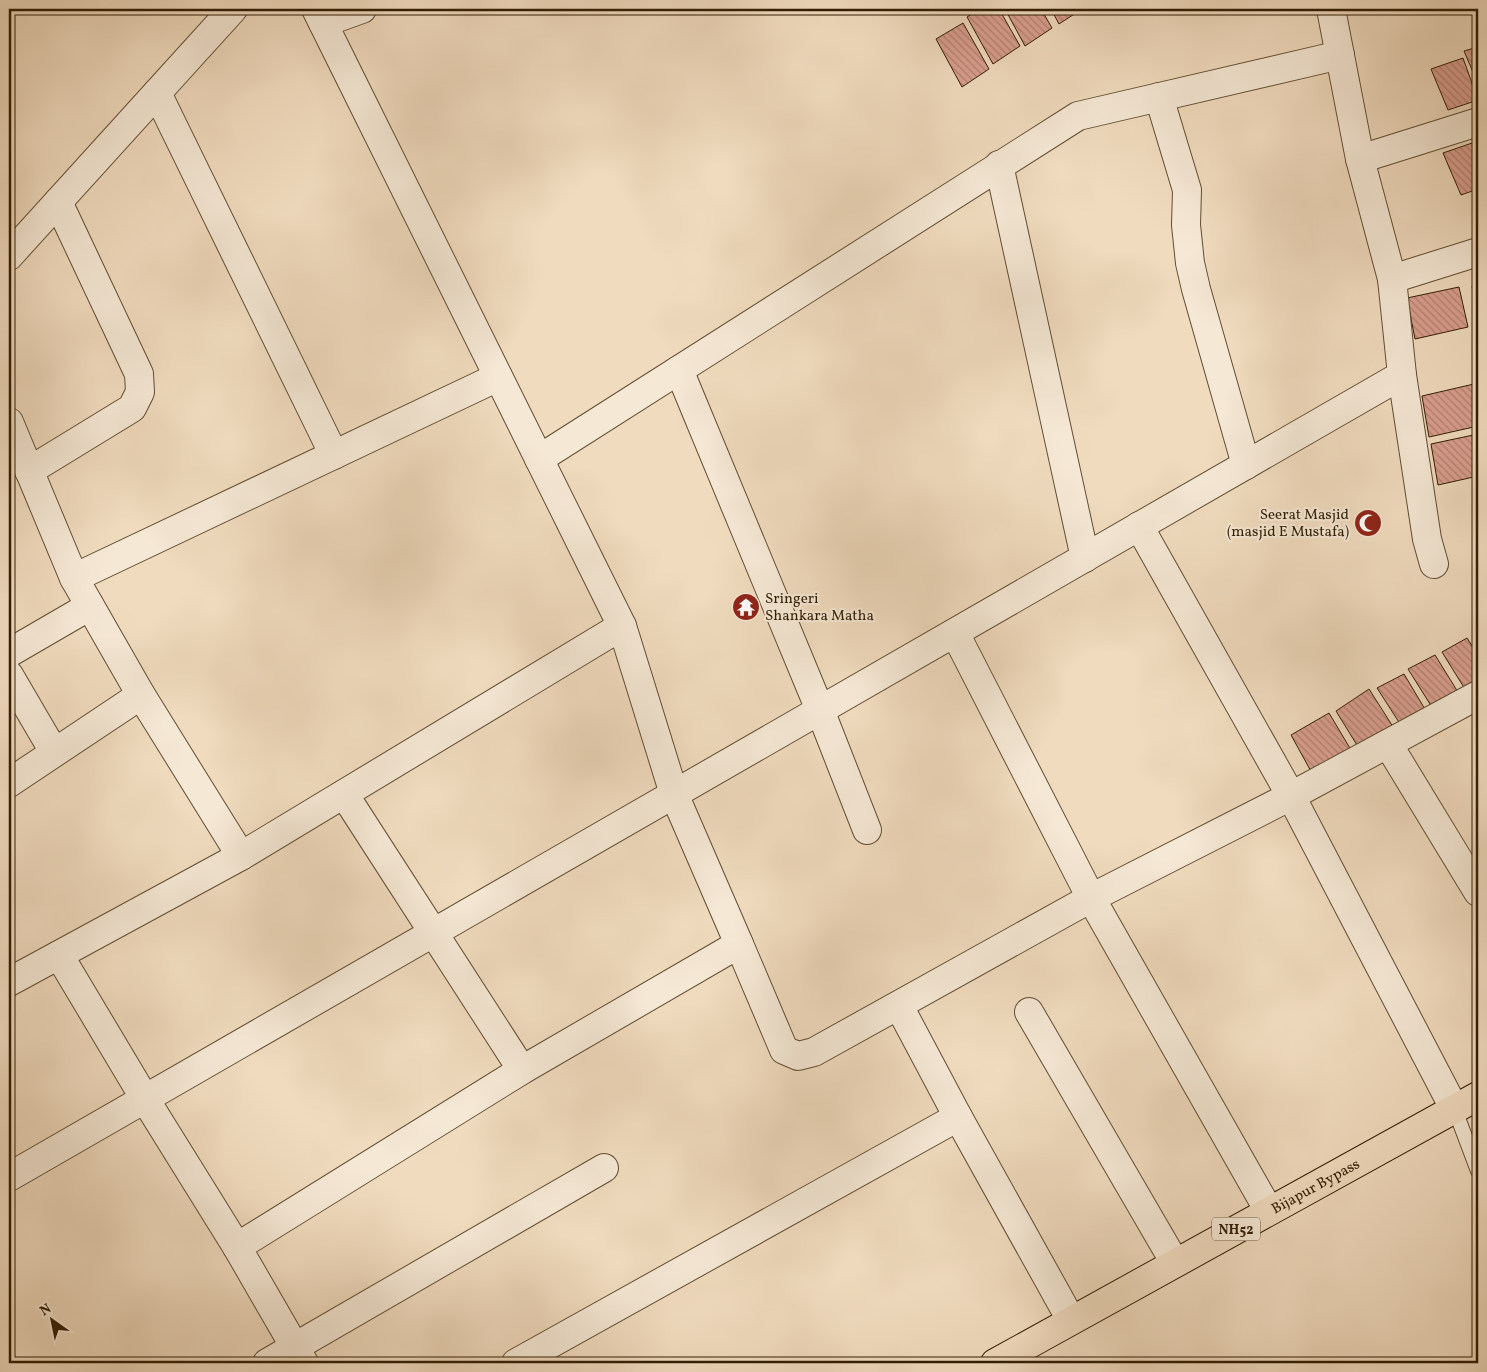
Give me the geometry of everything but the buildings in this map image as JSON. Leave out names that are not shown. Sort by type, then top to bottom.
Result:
[{"type":"highway","name":"Bijapur Bypass","points":[[995,1363],[1478,1096]]},
{"type":"street","points":[[9,256],[233,9]]},
{"type":"street","points":[[362,9],[320,16],[622,626],[674,794],[784,1050],[798,1056],[814,1052],[1091,898],[1291,796],[1478,695]]},
{"type":"street","points":[[1331,9],[1360,159],[1392,279],[1402,375],[1428,539],[1434,564]]},
{"type":"street","points":[[539,459],[1078,116],[1340,55]]},
{"type":"street","points":[[157,93],[334,455]]},
{"type":"street","points":[[1159,97],[1187,190],[1186,225],[1190,263],[1196,289],[1246,465]]},
{"type":"street","points":[[1360,159],[1478,122]]},
{"type":"street","points":[[999,166],[1085,558]]},
{"type":"street","points":[[30,471],[132,408],[140,392],[140,374],[58,202]]},
{"type":"street","points":[[1392,279],[1478,252]]},
{"type":"street","points":[[679,370],[820,710],[867,830]]},
{"type":"street","points":[[9,1177],[1402,375]]},
{"type":"street","points":[[74,578],[498,377]]},
{"type":"street","points":[[9,422],[74,578],[140,695],[241,856]]},
{"type":"street","points":[[1139,526],[1291,796],[1455,1110]]},
{"type":"street","points":[[9,653],[90,606]]},
{"type":"street","points":[[9,982],[241,856],[622,626]]},
{"type":"street","points":[[955,633],[1091,898],[1269,1211]]},
{"type":"street","points":[[9,675],[54,752]]},
{"type":"street","points":[[9,783],[140,695]]},
{"type":"street","points":[[1388,744],[1478,892]]},
{"type":"street","points":[[344,794],[522,1070]]},
{"type":"street","points":[[236,1247],[522,1070],[738,944]]},
{"type":"street","points":[[59,954],[300,1355]]},
{"type":"street","points":[[899,1006],[958,1117],[1071,1320]]},
{"type":"street","points":[[1028,1012],[1175,1263]]},
{"type":"street","points":[[516,1363],[958,1117]]},
{"type":"street","points":[[267,1363],[300,1355],[604,1168]]},
{"type":"lane","points":[[1455,1110],[1478,1171]]},
{"type":"place","name":"Seerat Masjid (masjid E Mustafa)","points":[[1368,523]]},
{"type":"place","name":"Sringeri Shankara Matha","points":[[746,607]]}]
